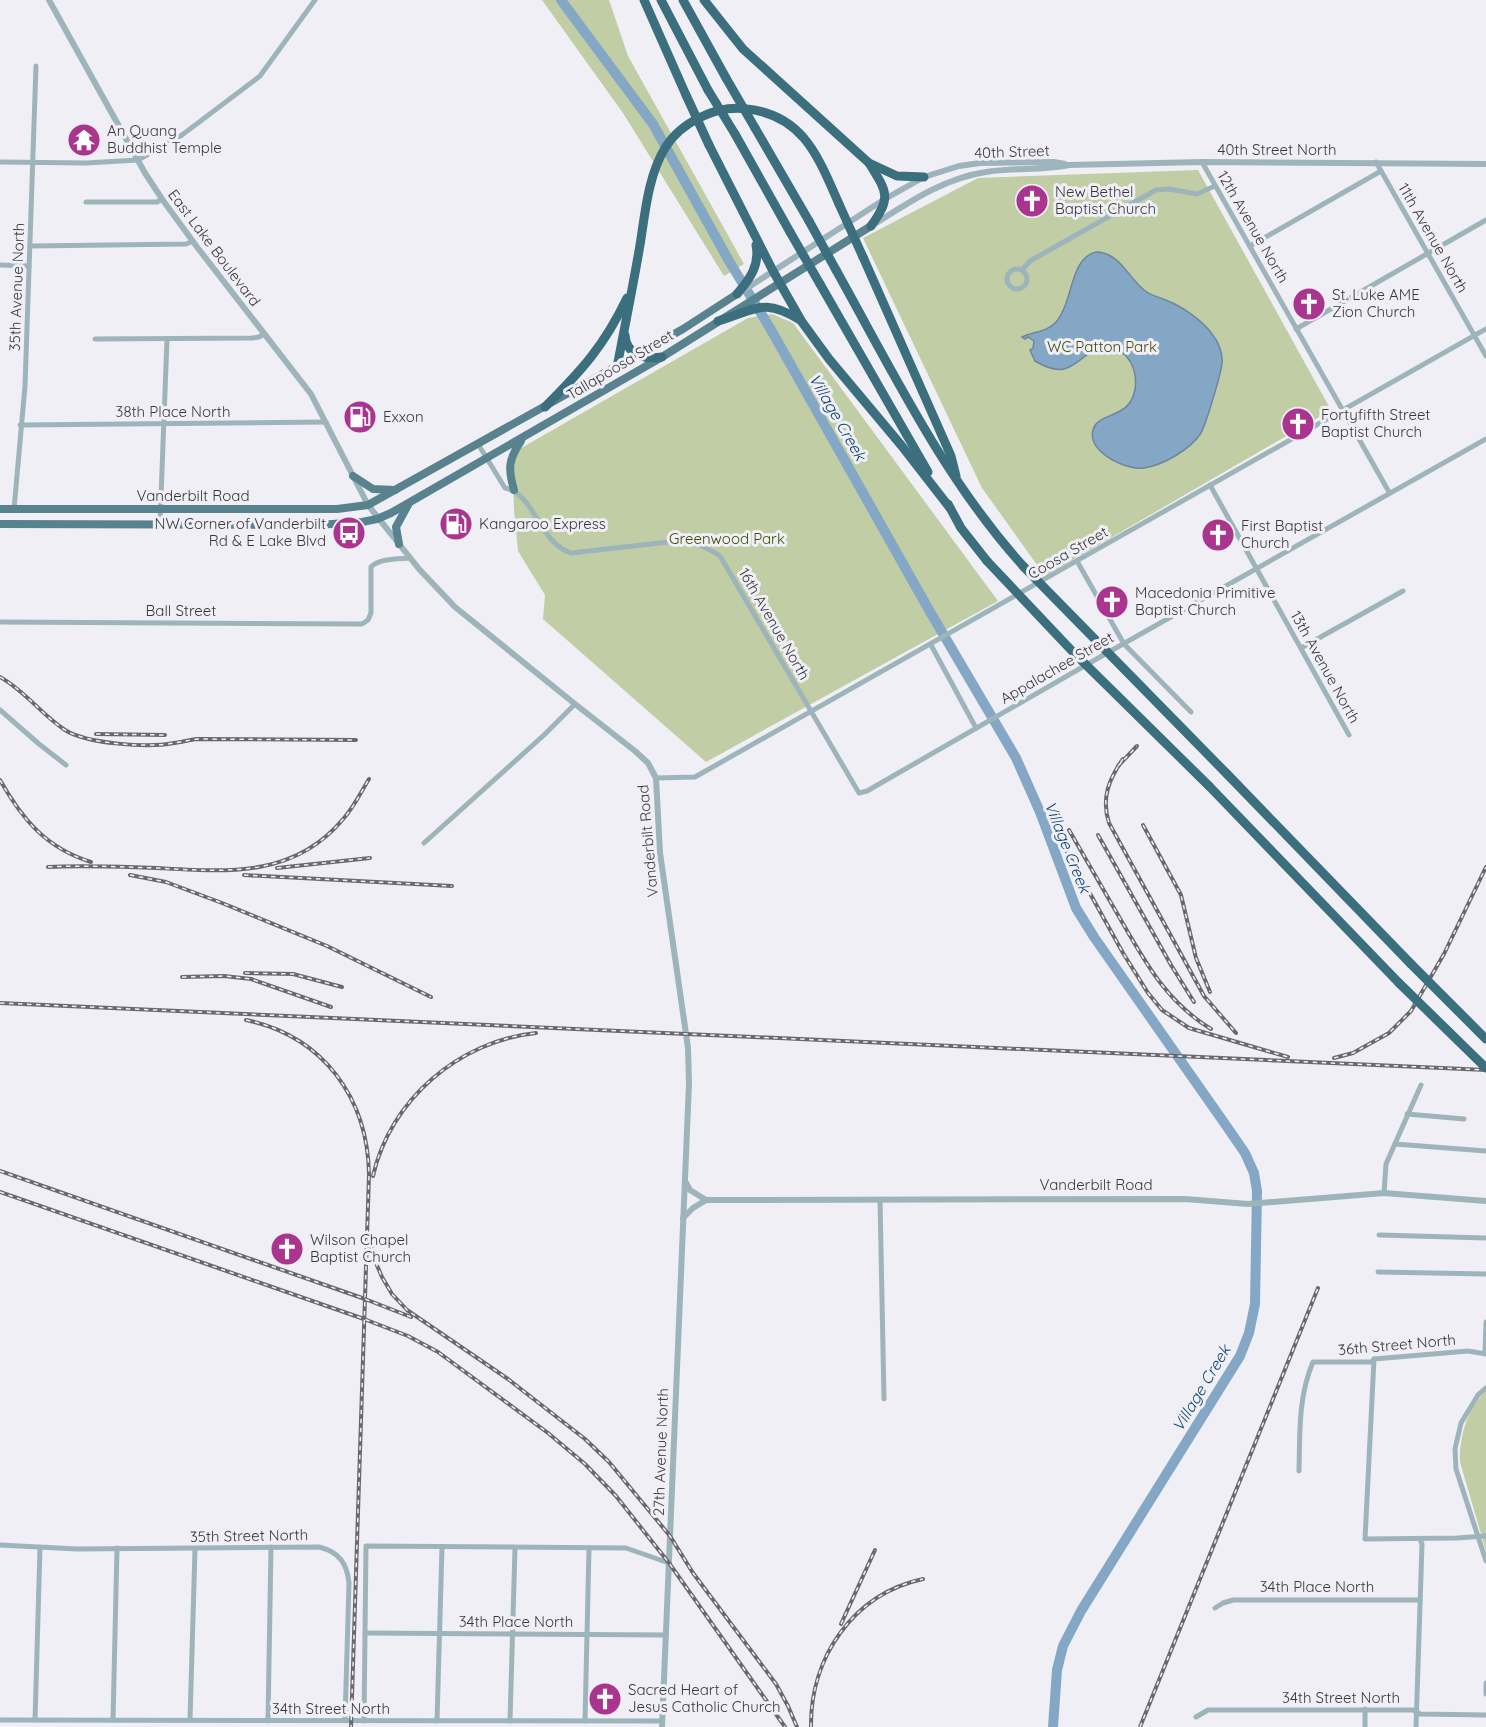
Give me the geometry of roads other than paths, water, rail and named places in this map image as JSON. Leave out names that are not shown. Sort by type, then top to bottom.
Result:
[{"type":"highway","points":[[644,0],[709,145],[773,271],[802,322],[950,508]]},
{"type":"highway","points":[[661,0],[708,90],[950,508],[987,561],[1080,659],[1209,786],[1399,983],[1486,1068]]},
{"type":"highway","points":[[683,0],[917,416],[958,484],[997,537],[1486,1039]]},
{"type":"highway","points":[[704,0],[743,49],[869,163],[882,184],[885,199],[883,209],[872,226]]},
{"type":"highway","points":[[617,367],[652,179],[659,159],[684,126],[708,115],[732,107],[755,110],[780,118],[800,132],[819,157],[951,456],[958,484]]},
{"type":"highway","points":[[869,163],[897,176],[924,177]]},
{"type":"highway","points":[[737,294],[751,282],[758,255],[746,217]]},
{"type":"highway","points":[[545,407],[597,351],[615,323],[633,285]]},
{"type":"highway","points":[[718,321],[746,309],[770,306],[802,322]]},
{"type":"highway","points":[[625,326],[628,347],[638,355],[651,359],[662,357]]},
{"type":"main road","points":[[746,309],[761,295],[872,226]]},
{"type":"main road","name":"Tallapoosa Street","points":[[368,505],[638,355],[737,294]]},
{"type":"main road","name":"Tallapoosa Street","points":[[377,519],[487,459],[662,357],[718,321]]},
{"type":"main road","points":[[514,490],[509,473],[510,461],[523,438]]},
{"type":"main road","points":[[353,476],[373,489],[391,491],[399,489]]},
{"type":"main road","points":[[399,544],[396,527],[410,502]]},
{"type":"main road","name":"Vanderbilt Road","points":[[0,508],[337,509],[368,505]]},
{"type":"main road","name":"Vanderbilt Road","points":[[0,524],[317,525],[377,519]]},
{"type":"street","name":"East Lake Boulevard","points":[[49,0],[162,199],[311,394],[368,505]]},
{"type":"street","points":[[0,162],[86,163],[138,160],[182,135],[260,76],[315,0]]},
{"type":"street","name":"35th Avenue North","points":[[14,509],[20,425],[26,386],[36,66]]},
{"type":"street","name":"40th Street","points":[[773,271],[885,199],[924,177],[980,163],[1054,162],[1069,165]]},
{"type":"street","name":"40th Street North","points":[[1069,165],[1202,162],[1486,164]]},
{"type":"street","name":"12th Avenue North","points":[[1202,162],[1389,492]]},
{"type":"street","name":"11th Avenue North","points":[[1377,162],[1486,356]]},
{"type":"street","name":"40th Street","points":[[872,226],[942,185],[961,177],[987,171],[1053,168],[1069,165]]},
{"type":"street","points":[[1250,246],[1381,171]]},
{"type":"street","points":[[1022,270],[1030,261],[1156,190],[1169,189],[1197,194],[1215,186]]},
{"type":"street","points":[[86,202],[157,202],[162,199]]},
{"type":"street","points":[[1296,329],[1486,220]]},
{"type":"street","points":[[30,246],[186,244],[193,241]]},
{"type":"street","points":[[0,265],[29,266]]},
{"type":"street","points":[[751,282],[773,271]]},
{"type":"street","name":"Coosa Street","points":[[656,778],[695,777],[1486,329]]},
{"type":"street","points":[[95,339],[252,338],[264,334]]},
{"type":"street","points":[[160,523],[167,339]]},
{"type":"street","name":"38th Place North","points":[[20,425],[326,422]]},
{"type":"street","name":"Appalachee Street","points":[[859,793],[867,791],[1389,492],[1486,439]]},
{"type":"street","name":"16th Avenue North","points":[[478,444],[505,488],[514,490],[552,543],[562,550],[571,553],[685,541],[705,546],[720,556],[859,793]]},
{"type":"street","name":"13th Avenue North","points":[[1210,485],[1348,735]]},
{"type":"street","name":"Vanderbilt Road","points":[[368,505],[410,558],[455,607],[635,751],[648,763],[656,778],[660,852],[687,1048],[689,1083],[684,1178]]},
{"type":"street","name":"Ball Street","points":[[0,622],[362,624],[368,621],[371,614],[371,567],[380,561],[410,558]]},
{"type":"street","points":[[1077,561],[1124,644],[1191,712]]},
{"type":"street","points":[[1301,648],[1403,591]]},
{"type":"street","points":[[933,644],[978,727]]},
{"type":"street","points":[[424,843],[575,704]]},
{"type":"street","points":[[0,710],[66,765]]},
{"type":"street","points":[[1384,1193],[1386,1164],[1421,1085]]},
{"type":"street","points":[[1407,1114],[1464,1119]]},
{"type":"street","points":[[1395,1144],[1486,1151]]},
{"type":"street","points":[[683,1219],[693,1208],[706,1200],[690,1190],[684,1178]]},
{"type":"street","name":"27th Avenue North","points":[[662,1724],[684,1178]]},
{"type":"street","name":"Vanderbilt Road","points":[[706,1200],[1185,1199],[1248,1204],[1384,1193],[1486,1201]]},
{"type":"street","points":[[880,1199],[884,1399]]},
{"type":"street","points":[[1379,1235],[1486,1238]]},
{"type":"street","points":[[1378,1272],[1486,1274]]},
{"type":"street","points":[[1485,1353],[1486,1322]]},
{"type":"street","name":"36th Street North","points":[[1299,1472],[1301,1408],[1305,1380],[1313,1362],[1372,1362],[1374,1359],[1468,1351],[1485,1353]]},
{"type":"street","points":[[1374,1359],[1365,1539],[1486,1536]]},
{"type":"street","points":[[1486,1388],[1478,1395],[1461,1424],[1455,1449],[1456,1469],[1486,1561]]},
{"type":"street","points":[[1416,1727],[1422,1544],[1420,1539]]},
{"type":"street","name":"35th Street North","points":[[0,1545],[40,1548],[195,1549],[319,1547],[335,1553],[346,1566],[349,1597],[345,1720]]},
{"type":"street","points":[[363,1720],[366,1546],[626,1548],[669,1563]]},
{"type":"street","points":[[268,1720],[271,1547]]},
{"type":"street","points":[[437,1721],[442,1547]]},
{"type":"street","points":[[35,1720],[40,1548]]},
{"type":"street","points":[[113,1720],[117,1548]]},
{"type":"street","points":[[510,1721],[515,1548]]},
{"type":"street","points":[[585,1721],[589,1548]]},
{"type":"street","points":[[190,1720],[195,1549]]},
{"type":"street","name":"34th Place North","points":[[1215,1608],[1233,1600],[1420,1600]]},
{"type":"street","name":"34th Place North","points":[[365,1633],[666,1635]]},
{"type":"street","points":[[1486,1683],[1486,1694]]},
{"type":"street","points":[[1365,1709],[1365,1727]]},
{"type":"street","name":"34th Street North","points":[[1196,1717],[1208,1710],[1365,1709],[1413,1710],[1420,1714],[1486,1715]]},
{"type":"street","name":"34th Street North","points":[[0,1720],[190,1720],[223,1724],[268,1720],[437,1721],[482,1724],[510,1721],[553,1724],[585,1721],[602,1724],[662,1724]]},
{"type":"street","points":[[95,1720],[95,1727]]},
{"type":"water","points":[[1096,252],[1111,256],[1147,292],[1180,307],[1198,319],[1214,337],[1221,351],[1222,363],[1219,377],[1201,433],[1183,451],[1167,460],[1144,468],[1126,466],[1106,456],[1094,441],[1092,433],[1096,424],[1126,407],[1133,397],[1136,383],[1134,369],[1126,356],[1115,348],[1101,346],[1071,366],[1056,369],[1035,361],[1030,350],[1033,348],[1034,341],[1028,337],[1025,339],[1022,337],[1044,330],[1056,322],[1062,313],[1081,263],[1087,256]]},
{"type":"waterway","name":"Village Creek","points":[[561,0],[653,124],[729,261],[770,328],[929,610],[1016,758],[1040,812],[1076,908],[1245,1153],[1254,1173],[1257,1191],[1255,1304],[1249,1333],[1240,1356],[1081,1611],[1063,1646],[1057,1670],[1053,1727]]},
{"type":"railway","points":[[0,677],[65,730],[102,742],[149,745],[197,739],[356,740]]},
{"type":"railway","points":[[96,734],[165,735]]},
{"type":"railway","points":[[1118,766],[1137,746]]},
{"type":"railway","points":[[1123,759],[1110,781],[1106,797],[1109,823],[1204,996],[1236,1033]]},
{"type":"railway","points":[[48,867],[103,866],[234,870],[282,861],[304,852],[325,838],[348,814],[369,779]]},
{"type":"railway","points":[[0,780],[17,807],[48,840],[61,849],[91,862]]},
{"type":"railway","points":[[1143,825],[1181,895],[1196,958],[1210,992]]},
{"type":"railway","points":[[1069,830],[1137,948],[1157,978],[1181,1006],[1211,1029]]},
{"type":"railway","points":[[1098,835],[1194,1002]]},
{"type":"railway","points":[[1067,852],[1123,953],[1148,993],[1162,1010],[1189,1028],[1288,1057]]},
{"type":"railway","points":[[277,868],[370,858]]},
{"type":"railway","points":[[1334,1058],[1353,1053],[1389,1033],[1411,1011],[1444,954],[1486,867]]},
{"type":"railway","points":[[130,875],[166,882],[222,903],[327,946],[431,997]]},
{"type":"railway","points":[[244,875],[452,886]]},
{"type":"railway","points":[[245,973],[293,974],[342,987]]},
{"type":"railway","points":[[182,977],[224,976],[251,979],[331,1007]]},
{"type":"railway","points":[[0,1003],[1486,1070]]},
{"type":"railway","points":[[246,1020],[273,1028],[298,1040],[318,1056],[336,1075],[350,1096],[367,1147],[369,1175],[351,1727]]},
{"type":"railway","points":[[373,1176],[382,1148],[395,1123],[412,1099],[432,1079],[455,1062],[480,1048],[508,1038],[536,1033]]},
{"type":"railway","points":[[0,1171],[411,1317]]},
{"type":"railway","points":[[0,1192],[364,1319],[408,1336],[438,1352],[548,1433],[585,1464],[616,1496],[669,1563],[785,1727]]},
{"type":"railway","points":[[371,1245],[382,1277],[392,1294],[407,1310],[508,1379],[585,1439],[609,1462],[670,1536],[693,1573],[776,1684],[797,1727]]},
{"type":"railway","points":[[1140,1727],[1318,1288]]},
{"type":"railway","points":[[841,1624],[875,1550]]},
{"type":"railway","points":[[811,1727],[818,1677],[840,1633],[857,1614],[876,1599],[898,1587],[923,1579]]},
{"type":"place","name":"An Quang Buddhist Temple","points":[[84,140]]},
{"type":"place","name":"New Bethel Baptist Church","points":[[1032,201]]},
{"type":"place","name":"St. Luke AME Zion Church","points":[[1309,304]]},
{"type":"place","name":"Exxon","points":[[360,417]]},
{"type":"place","name":"Fortyfifth Street Baptist Church","points":[[1298,424]]},
{"type":"place","name":"Kangaroo Express","points":[[456,524]]},
{"type":"place","name":"NW Corner of Vanderbilt Rd & E Lake Blvd","points":[[349,533]]},
{"type":"place","name":"First Baptist Church","points":[[1218,535]]},
{"type":"place","name":"Macedonia Primitive Baptist Church","points":[[1112,602]]},
{"type":"place","name":"Wilson Chapel Baptist Church","points":[[287,1249]]},
{"type":"place","name":"Sacred Heart of Jesus Catholic Church","points":[[605,1699]]},
{"type":"park label","name":"WC Patton Park","points":[[1102,347]]},
{"type":"park label","name":"Greenwood Park","points":[[727,539]]}]
